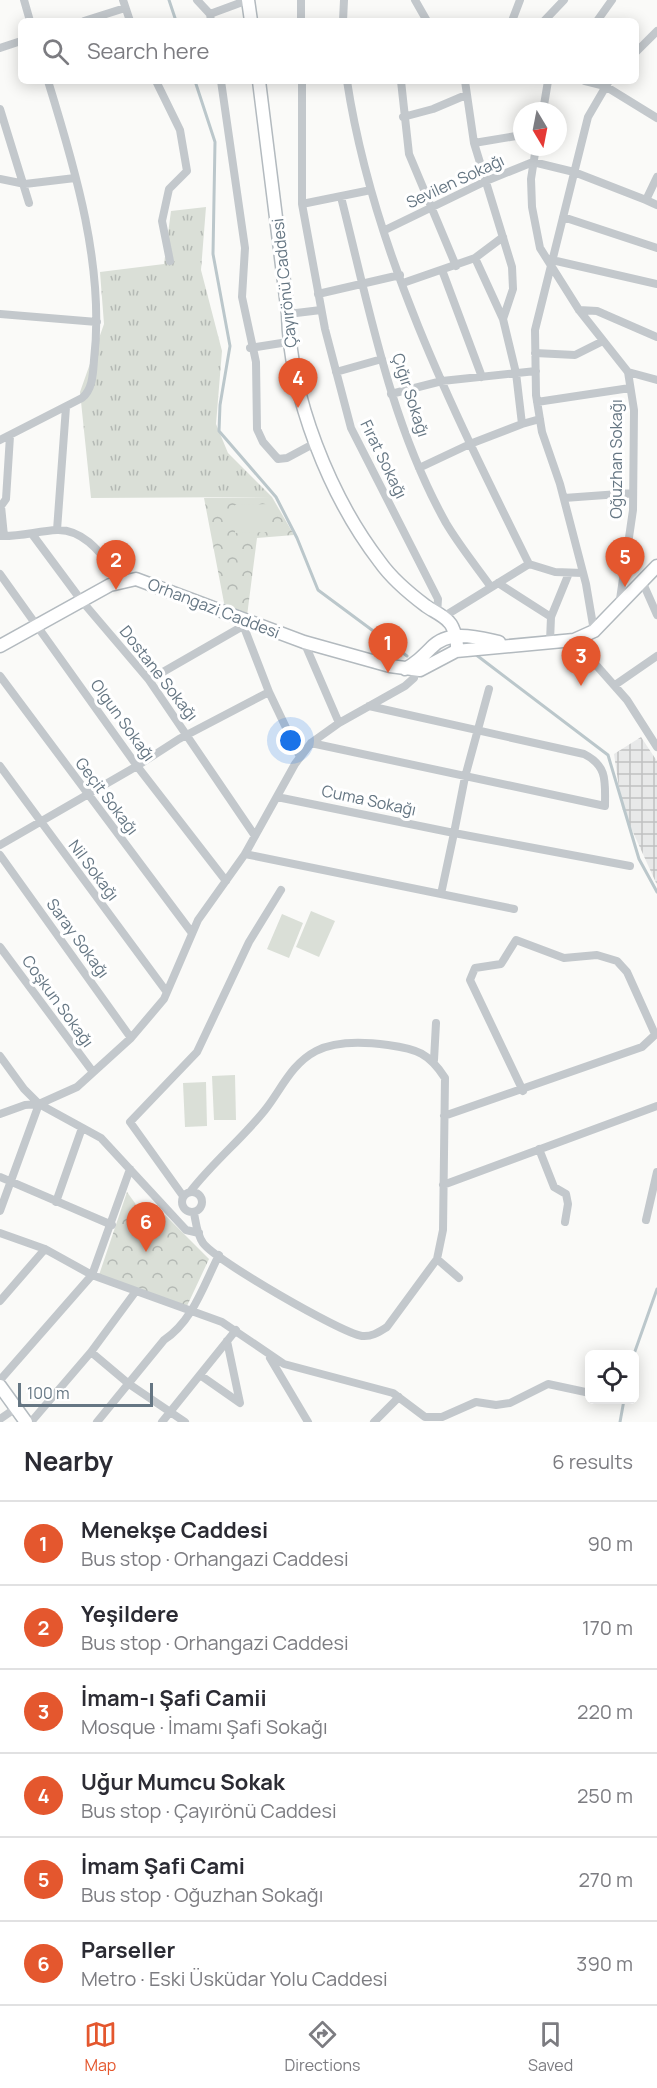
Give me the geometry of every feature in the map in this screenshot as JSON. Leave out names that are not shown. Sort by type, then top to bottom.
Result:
[{"type":"street","points":[[24,0],[29,18]]},
{"type":"street","points":[[197,0],[211,17],[248,0],[251,18]]},
{"type":"street","points":[[301,0],[301,18]]},
{"type":"street","points":[[342,18],[344,2],[354,0]]},
{"type":"street","points":[[415,0],[425,18]]},
{"type":"street","points":[[513,18],[520,0]]},
{"type":"street","points":[[547,18],[564,0]]},
{"type":"street","points":[[599,18],[612,0]]},
{"type":"street","points":[[91,18],[124,4]]},
{"type":"street","points":[[639,49],[657,31]]},
{"type":"street","points":[[0,48],[18,42]]},
{"type":"street","points":[[0,440],[66,407],[88,392],[92,380],[97,322],[92,263],[75,178],[49,84]]},
{"type":"street","points":[[157,84],[180,130],[187,171],[169,189],[162,220],[170,261]]},
{"type":"street","points":[[221,84],[245,248],[242,297],[250,348],[256,363],[257,429],[263,442],[278,459],[287,458],[315,443]]},
{"type":"street","name":"Çayırönü Caddesi","points":[[259,84],[288,314],[288,342],[321,461],[346,512],[381,564],[413,597],[440,616]]},
{"type":"street","name":"Fırat Sokağı","points":[[302,84],[302,204],[321,310],[336,372],[351,428],[438,599],[440,616]]},
{"type":"street","points":[[348,84],[364,170],[402,279],[442,381],[470,444],[529,564],[555,572],[583,573]]},
{"type":"street","points":[[401,84],[403,117],[409,154],[456,266]]},
{"type":"street","points":[[465,84],[474,143],[512,267],[513,290],[503,320]]},
{"type":"street","points":[[544,102],[548,84]]},
{"type":"street","points":[[594,631],[583,573],[564,498],[540,419],[537,402],[535,330],[588,117],[608,84],[657,118]]},
{"type":"street","points":[[403,117],[433,109],[466,95]]},
{"type":"street","points":[[0,109],[30,203]]},
{"type":"street","points":[[474,143],[513,136]]},
{"type":"street","points":[[534,156],[531,179],[532,207],[540,248],[552,263],[579,309],[628,372],[657,380]]},
{"type":"street","points":[[533,162],[574,172],[657,205]]},
{"type":"street","name":"Sevilen Sokağı","points":[[385,230],[486,181],[533,162]]},
{"type":"street","points":[[646,200],[657,177]]},
{"type":"street","points":[[0,179],[25,184],[75,178]]},
{"type":"street","points":[[302,204],[371,190]]},
{"type":"street","name":"Çığır Sokağı","points":[[341,197],[391,394],[420,468],[447,524],[495,585],[551,617]]},
{"type":"street","points":[[563,217],[657,248]]},
{"type":"street","points":[[318,294],[402,279],[456,266],[475,258],[503,237]]},
{"type":"street","points":[[475,258],[503,320],[516,374],[522,424]]},
{"type":"street","points":[[552,263],[657,284]]},
{"type":"street","points":[[442,270],[482,377]]},
{"type":"street","points":[[579,309],[597,310],[657,337]]},
{"type":"street","points":[[288,314],[321,310]]},
{"type":"street","points":[[0,314],[97,322]]},
{"type":"street","points":[[535,353],[575,355],[603,341]]},
{"type":"street","points":[[250,348],[288,342]]},
{"type":"street","points":[[336,372],[382,359]]},
{"type":"street","points":[[391,394],[442,381],[536,370]]},
{"type":"street","name":"Oğuzhan Sokağı","points":[[619,606],[633,493],[634,410],[628,372]]},
{"type":"street","points":[[537,402],[630,388]]},
{"type":"street","points":[[57,530],[66,407]]},
{"type":"street","points":[[420,468],[470,444],[540,419]]},
{"type":"street","points":[[0,646],[81,600],[122,580],[92,544],[76,534],[57,530],[2,536],[0,505],[6,499],[10,436]]},
{"type":"street","points":[[564,498],[633,493]]},
{"type":"street","name":"Dostane Sokağı","points":[[32,534],[81,600],[149,680],[188,734],[255,836]]},
{"type":"street","points":[[412,667],[441,659],[451,643],[450,622],[440,616],[529,564]]},
{"type":"street","points":[[412,667],[429,650],[470,635],[510,644],[574,640],[594,631],[657,566]]},
{"type":"street","points":[[550,641],[551,617],[569,573]]},
{"type":"street","name":"Olgun Sokağı","points":[[0,574],[137,766],[226,880]]},
{"type":"street","name":"Orhangazi Caddesi","points":[[122,580],[145,581],[241,621],[304,642],[412,667]]},
{"type":"street","points":[[642,581],[657,615]]},
{"type":"street","points":[[149,680],[241,621],[269,692],[300,758]]},
{"type":"street","points":[[574,640],[627,700],[657,747]]},
{"type":"street","points":[[304,642],[339,723]]},
{"type":"street","points":[[429,650],[432,658],[441,659]]},
{"type":"street","points":[[615,685],[657,657]]},
{"type":"street","points":[[0,1114],[24,1105],[39,1104],[77,1087],[131,1038],[164,999],[198,920],[245,854],[277,796],[311,743],[339,723],[405,686],[414,678],[412,667]]},
{"type":"street","name":"Geçit Sokağı","points":[[0,676],[192,933]]},
{"type":"street","points":[[441,894],[465,777],[489,689]]},
{"type":"street","points":[[0,845],[188,734],[269,692]]},
{"type":"street","points":[[311,743],[605,806],[603,772],[597,761],[584,754],[369,706]]},
{"type":"street","name":"Nil Sokağı","points":[[0,766],[166,991]]},
{"type":"street","name":"Cuma Sokağı","points":[[277,796],[454,833],[630,866]]},
{"type":"street","points":[[245,854],[514,909]]},
{"type":"street","name":"Saray Sokağı","points":[[0,855],[131,1038]]},
{"type":"street","points":[[187,1194],[130,1122],[197,1052],[249,942],[281,890]]},
{"type":"street","points":[[444,1116],[523,1091],[642,1047],[656,1033],[627,972],[617,961],[597,955],[564,958],[516,940],[501,964],[475,968],[470,980],[523,1091]]},
{"type":"street","name":"Coşkun Sokağı","points":[[0,947],[93,1072]]},
{"type":"street","points":[[434,1060],[436,1023]]},
{"type":"street","points":[[187,1194],[198,1193],[203,1200],[201,1208],[194,1213],[186,1211],[182,1204],[187,1194],[266,1109],[283,1080],[316,1051],[359,1041],[412,1048],[434,1060],[445,1078],[443,1230],[437,1259],[387,1327],[376,1334],[361,1336],[253,1280],[204,1245],[194,1213]]},
{"type":"street","points":[[0,1056],[24,1089],[39,1104],[101,1138],[186,1230],[199,1233]]},
{"type":"street","points":[[0,1211],[39,1104]]},
{"type":"street","points":[[443,1185],[657,1106]]},
{"type":"street","points":[[56,1202],[82,1128]]},
{"type":"street","points":[[539,1149],[554,1187],[566,1194],[568,1204],[565,1222]]},
{"type":"street","points":[[0,1380],[92,1275],[112,1225],[130,1169]]},
{"type":"street","points":[[646,1220],[657,1172]]},
{"type":"street","points":[[0,1177],[112,1225]]},
{"type":"street","points":[[0,1233],[45,1249],[92,1275],[222,1322],[268,1354],[290,1366],[387,1390],[399,1397],[418,1415],[436,1418],[470,1403],[510,1403],[548,1384],[585,1392]]},
{"type":"street","points":[[0,1301],[45,1249]]},
{"type":"street","points":[[98,1422],[164,1340],[174,1334],[191,1312],[219,1255]]},
{"type":"street","points":[[437,1259],[459,1278]]},
{"type":"street","points":[[31,1422],[90,1352],[136,1292]]},
{"type":"street","points":[[162,1422],[236,1330]]},
{"type":"street","points":[[200,1375],[240,1403],[227,1341]]},
{"type":"street","points":[[90,1352],[129,1384],[185,1422]]},
{"type":"street","points":[[268,1354],[308,1422]]},
{"type":"street","points":[[0,1386],[26,1422]]},
{"type":"street","points":[[374,1422],[399,1397]]},
{"type":"street","points":[[0,1419],[16,1408]]},
{"type":"shaded area","points":[[641,737],[657,761],[657,885],[622,808],[614,754]]},
{"type":"green space","points":[[206,207],[201,270],[222,351],[216,424],[228,453],[272,497],[91,498],[80,392],[104,324],[100,272],[164,264],[171,211]]},
{"type":"green space","points":[[272,497],[294,535],[257,538],[247,616],[225,608],[204,498]]},
{"type":"green space","points":[[268,504],[268,532],[235,533],[235,505]]},
{"type":"green space","points":[[311,911],[335,921],[319,957],[296,947]]},
{"type":"green space","points":[[282,914],[303,923],[289,958],[267,949]]},
{"type":"green space","points":[[235,1075],[236,1120],[214,1120],[212,1076]]},
{"type":"green space","points":[[206,1082],[207,1126],[185,1127],[183,1083]]},
{"type":"green space","points":[[127,1192],[150,1224],[165,1215],[209,1259],[187,1306],[99,1275]]},
{"type":"waterway","points":[[169,0],[175,18]]},
{"type":"waterway","points":[[196,84],[215,142],[213,254],[230,346],[220,405],[219,431],[276,497],[297,538],[318,590],[407,656]]},
{"type":"waterway","points":[[475,654],[608,755],[639,859],[657,892]]},
{"type":"waterway","points":[[635,1350],[657,1289]]},
{"type":"waterway","points":[[620,1422],[623,1404]]},
{"type":"place","name":"Uğur Mumcu Sokak","points":[[298,408]]},
{"type":"place","name":"İmam Şafi Cami","points":[[625,587]]},
{"type":"place","name":"Yeşildere","points":[[116,590]]},
{"type":"place","name":"Menekşe Caddesi","points":[[388,673]]},
{"type":"place","name":"İmam-ı Şafi Camii","points":[[581,686]]},
{"type":"place","name":"Parseller","points":[[146,1252]]}]
